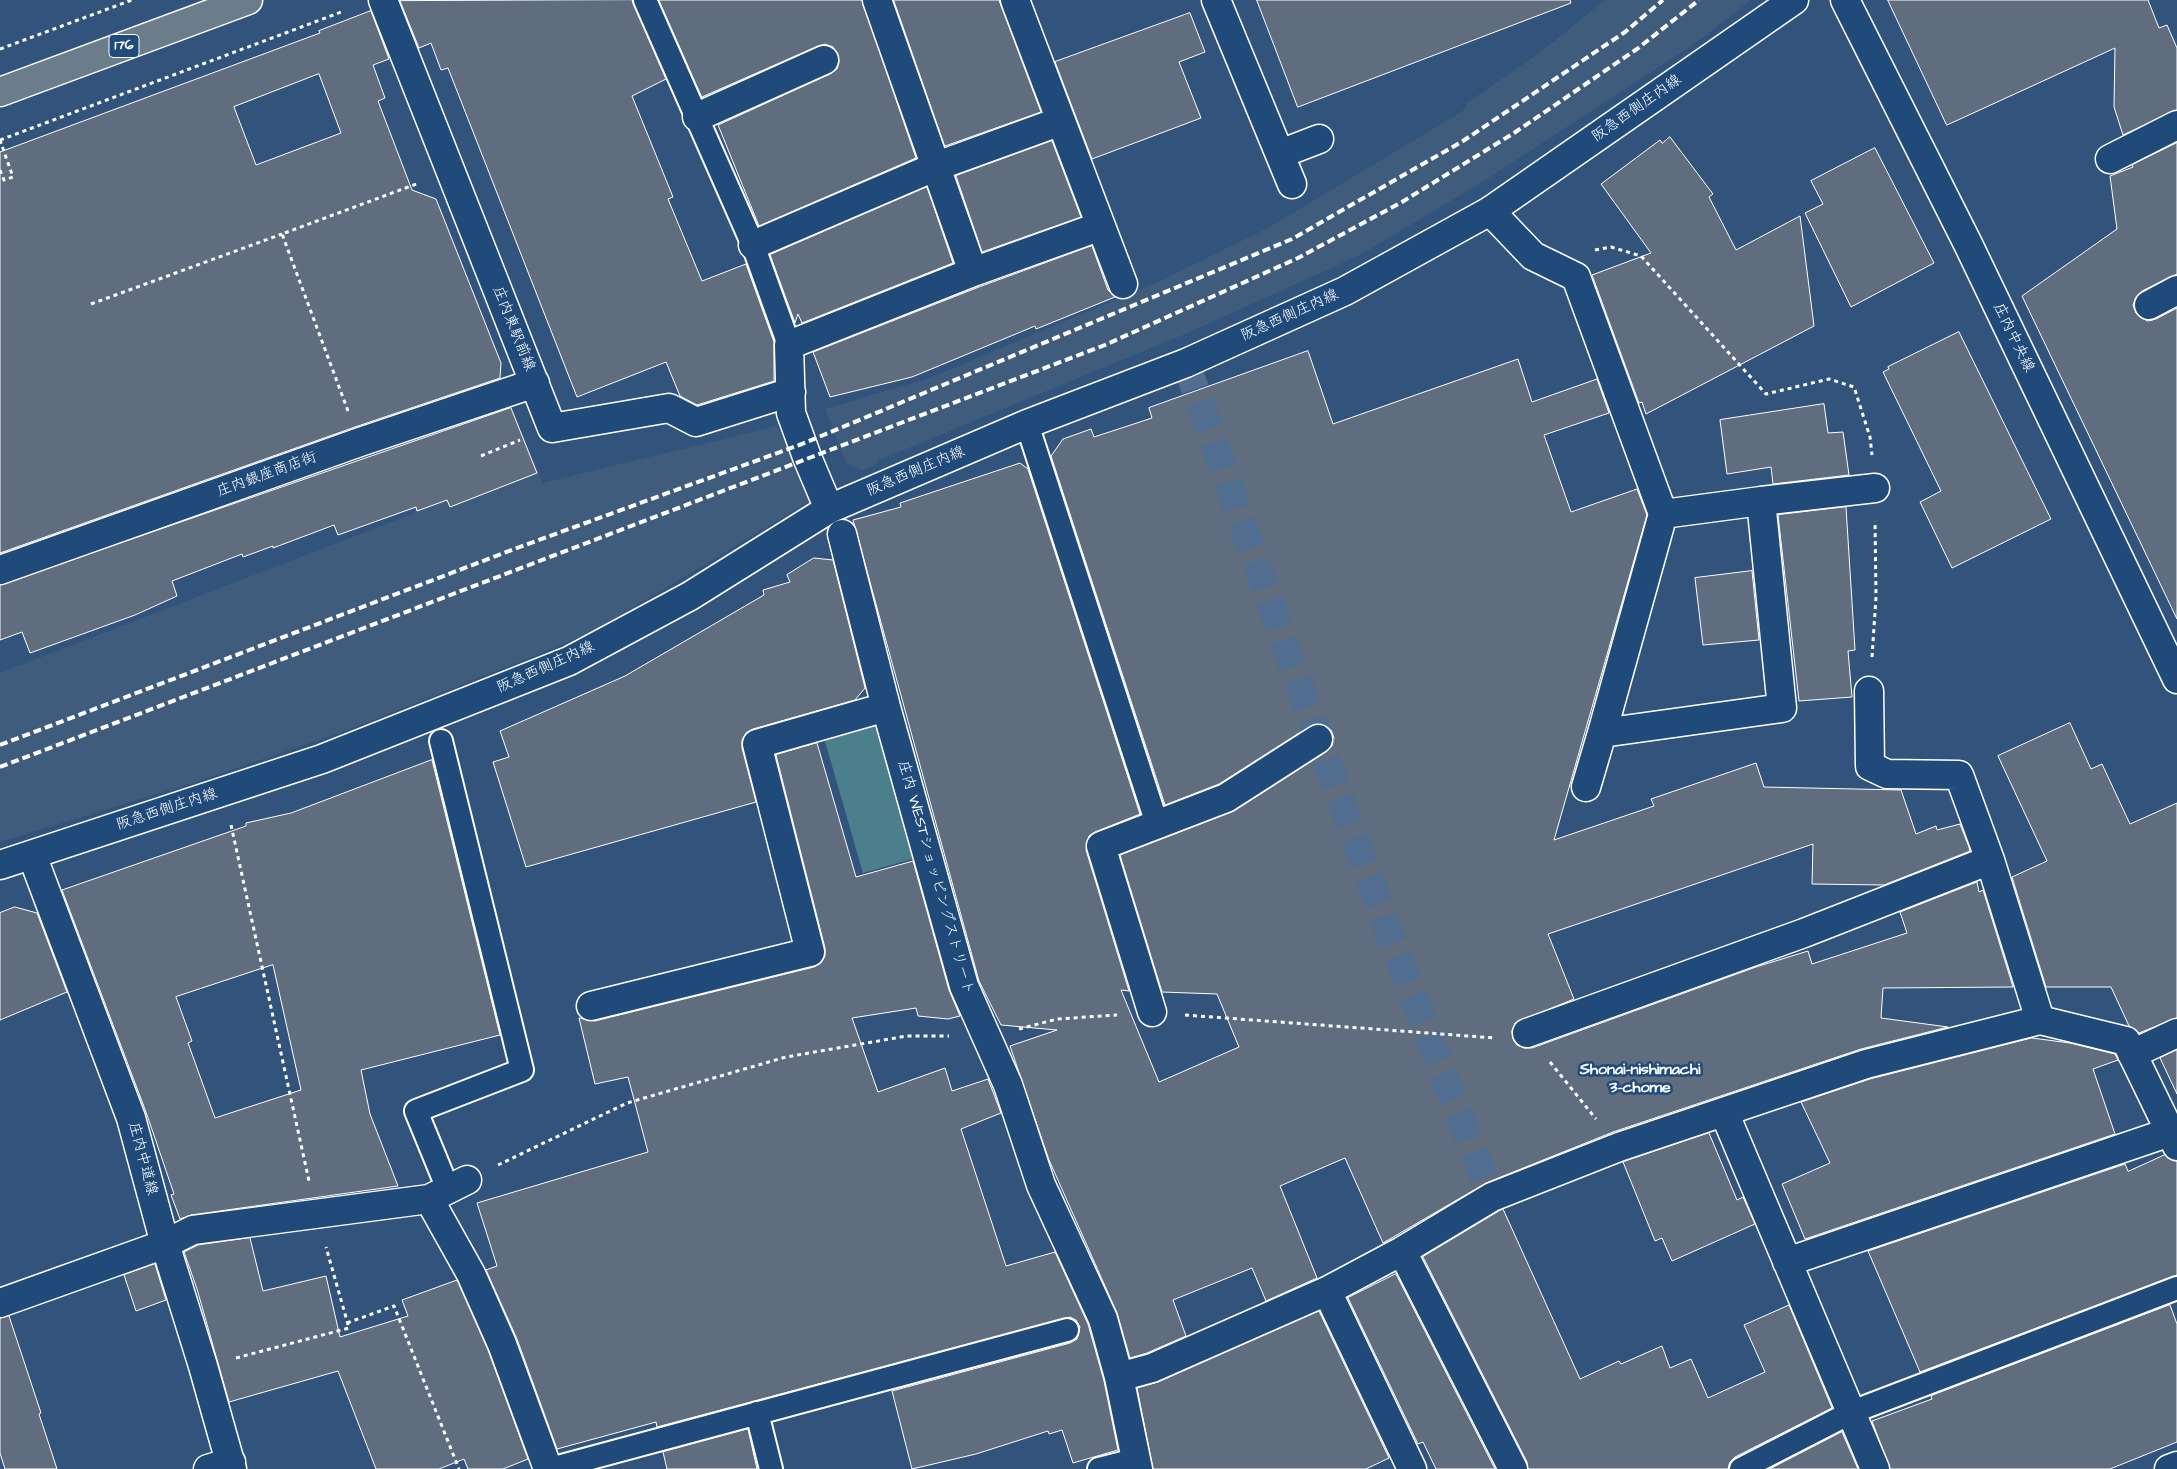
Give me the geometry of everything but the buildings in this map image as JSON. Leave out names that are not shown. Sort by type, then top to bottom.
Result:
[{"type":"highway","name":"176","points":[[0,92],[248,0]]},
{"type":"street","name":"庄内東駅前線","points":[[383,0],[552,428],[669,408],[696,422],[791,392]]},
{"type":"street","points":[[877,0],[973,272]]},
{"type":"street","points":[[1015,0],[1123,284]]},
{"type":"street","points":[[1216,0],[1292,184]]},
{"type":"street","name":"阪急西側庄内線","points":[[0,865],[322,759],[569,661],[690,596],[829,509],[1027,424],[1186,363],[1345,291],[1490,211],[1794,0]]},
{"type":"street","name":"庄内中央線","points":[[1845,0],[1968,244],[2177,678]]},
{"type":"street","points":[[697,117],[824,60]]},
{"type":"street","points":[[753,245],[937,166],[1061,121]]},
{"type":"street","points":[[2110,159],[2177,125]]},
{"type":"street","points":[[1280,154],[1319,139]]},
{"type":"street","points":[[1490,211],[1533,256],[1576,277],[1663,514],[1586,787]]},
{"type":"street","points":[[829,509],[791,413],[789,345],[973,272],[1101,226]]},
{"type":"street","points":[[2149,304],[2177,290]]},
{"type":"street","name":"庄内銀座商店街","points":[[0,570],[360,442],[535,383]]},
{"type":"street","points":[[1663,514],[1875,488]]},
{"type":"street","points":[[1602,733],[1782,708],[1761,501]]},
{"type":"street","name":"庄内 WESTショッピングストリート","points":[[842,534],[886,707],[964,986],[1008,1085],[1041,1185],[1128,1375],[1137,1464]]},
{"type":"street","points":[[1869,691],[1870,766],[1887,774],[1959,776],[1990,860],[2040,1020]]},
{"type":"street","points":[[591,1006],[810,952],[757,744],[886,707]]},
{"type":"street","points":[[1152,1012],[1101,846],[1226,798],[1318,740]]},
{"type":"street","name":"庄内中道線","points":[[32,855],[131,1118],[165,1244],[203,1366],[224,1467]]},
{"type":"street","points":[[1527,1033],[1804,933],[1990,860]]},
{"type":"street","points":[[1128,1375],[1152,1368],[1327,1291],[1402,1251],[1492,1197],[1619,1147],[1866,1064],[2040,1020],[2126,1041],[2174,1139],[1787,1262]]},
{"type":"street","points":[[2132,1054],[2177,1032]]},
{"type":"street","points":[[1724,1112],[1875,1469]]},
{"type":"street","points":[[0,1303],[165,1244],[193,1230],[316,1212],[448,1189],[471,1274],[491,1318],[549,1469]]},
{"type":"street","points":[[1402,1251],[1513,1469]]},
{"type":"street","points":[[1327,1291],[1412,1469]]},
{"type":"street","points":[[2170,1469],[2177,1466]]},
{"type":"lane","points":[[645,0],[753,245],[789,345]]},
{"type":"lane","points":[[1027,424],[1157,824]]},
{"type":"lane","points":[[442,741],[522,1070],[416,1111],[448,1189]]},
{"type":"lane","points":[[1740,1469],[1852,1412],[2177,1288]]},
{"type":"lane","points":[[549,1469],[1068,1330]]},
{"type":"lane","points":[[756,1413],[771,1469]]},
{"type":"lane","points":[[1099,1469],[1137,1464]]},
{"type":"path","points":[[0,49],[132,0]]},
{"type":"path","points":[[0,170],[4,180],[13,176],[0,140],[344,11]]},
{"type":"path","points":[[91,304],[450,171]]},
{"type":"path","points":[[282,234],[360,442]]},
{"type":"path","points":[[1586,252],[1611,247],[1642,256],[1766,394],[1829,379],[1854,387],[1870,437],[1875,488],[1876,597],[1869,691]]},
{"type":"path","points":[[481,456],[524,439]]},
{"type":"path","points":[[203,1366],[349,1328],[316,1212],[287,1088],[230,820]]},
{"type":"path","points":[[448,1189],[627,1103],[786,1057],[907,1036],[986,1037],[1057,1020],[1152,1012],[1425,1032],[1488,1040],[1527,1033],[1619,1147]]},
{"type":"path","points":[[347,1323],[394,1306],[458,1469]]},
{"type":"shaded area","points":[[1605,0],[1751,0],[1697,42],[1482,182],[1360,255],[1185,334],[879,460],[873,467],[862,470],[846,463],[825,409],[930,378],[1158,282],[1268,228],[1463,111],[1467,103],[1541,52]]},
{"type":"shaded area","points":[[516,420],[543,483],[777,426],[810,501],[597,629],[541,653],[348,730],[195,782],[0,842],[0,673],[415,513],[398,465]]},
{"type":"green space","points":[[880,722],[919,857],[863,873],[824,738]]},
{"type":"tunnel","points":[[1186,363],[1372,886],[1492,1197]]},
{"type":"railway","points":[[0,745],[517,548],[802,444],[1292,239],[1463,141],[1625,32],[1663,0]]},
{"type":"railway","points":[[0,767],[1105,345],[1298,258],[1402,202],[1514,133],[1637,49],[1699,0]]},
{"type":"district","name":"Shonai-nishimachi 3-chome","points":[[1640,1080]]}]
